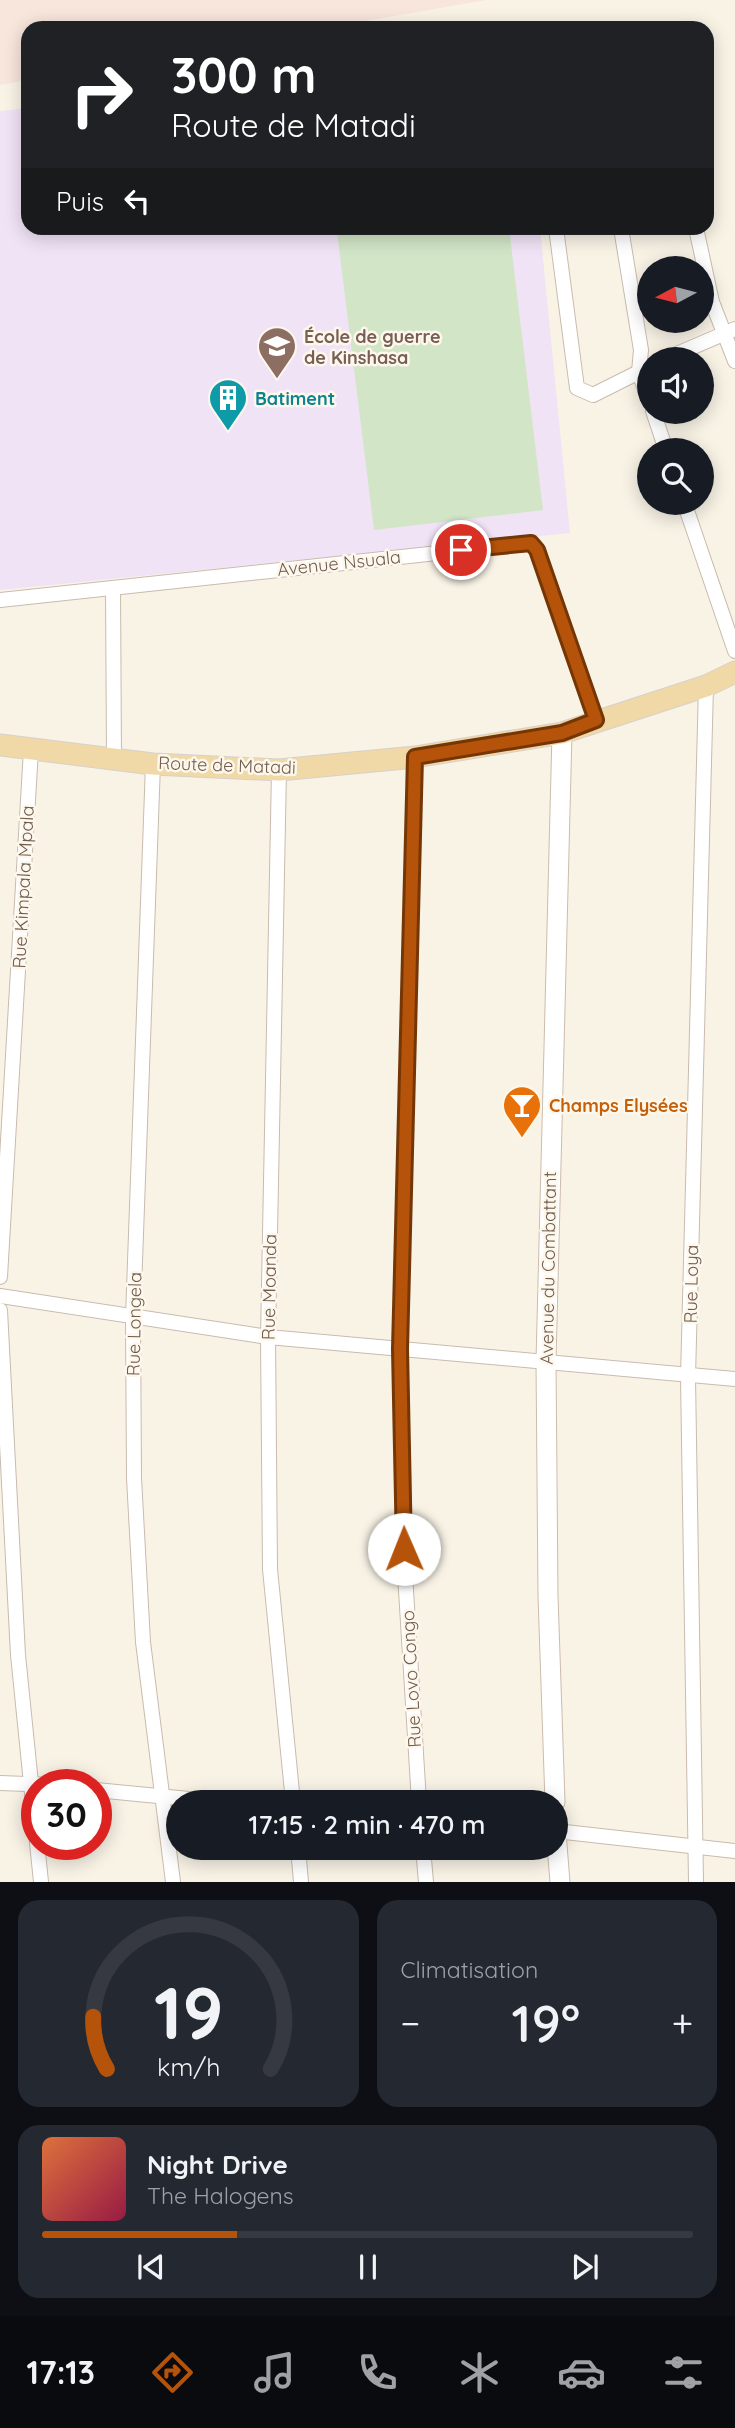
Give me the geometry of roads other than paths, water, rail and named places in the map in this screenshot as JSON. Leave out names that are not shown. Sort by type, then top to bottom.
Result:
[{"type":"main road","name":"Route de Matadi","points":[[0,745],[153,764],[279,770],[415,757],[562,733],[706,686],[735,672]]},
{"type":"street","points":[[557,235],[577,388],[593,395],[637,373]]},
{"type":"street","points":[[622,235],[640,347]]},
{"type":"street","points":[[697,235],[703,268],[730,331],[735,361]]},
{"type":"street","points":[[693,347],[730,331]]},
{"type":"street","points":[[688,515],[735,651]]},
{"type":"street","name":"Avenue Nsuala","points":[[0,600],[531,543],[537,550],[596,720]]},
{"type":"street","points":[[113,588],[114,759]]},
{"type":"street","name":"Rue Loya","points":[[696,1882],[688,1377],[706,686]]},
{"type":"street","name":"Avenue du Combattant","points":[[555,1790],[548,1596],[546,1361],[562,733]]},
{"type":"street","name":"Rue Kimpala Mpala","points":[[0,1277],[31,749]]},
{"type":"street","name":"Rue Lovo Congo","points":[[415,757],[400,1349],[405,1574],[418,1790]]},
{"type":"street","name":"Rue Longela","points":[[153,764],[133,1317],[134,1478],[143,1628],[173,1882]]},
{"type":"street","name":"Rue Moanda","points":[[279,770],[268,1337],[270,1569],[292,1790]]},
{"type":"street","points":[[0,1296],[268,1337],[546,1361],[688,1377],[735,1379]]},
{"type":"street","points":[[0,1310],[18,1655],[28,1769]]},
{"type":"street","points":[[0,1783],[21,1782]]},
{"type":"street","points":[[112,1792],[166,1797]]},
{"type":"street","points":[[568,1833],[695,1849],[735,1851]]},
{"type":"street","points":[[38,1860],[41,1882]]},
{"type":"street","points":[[299,1860],[302,1882]]},
{"type":"street","points":[[424,1860],[426,1882]]},
{"type":"street","points":[[558,1860],[560,1882]]},
{"type":"place","name":"École de guerre de Kinshasa","points":[[277,380]]},
{"type":"place","name":"Batiment","points":[[228,432]]},
{"type":"place","name":"Champs Elysées","points":[[522,1139]]}]
